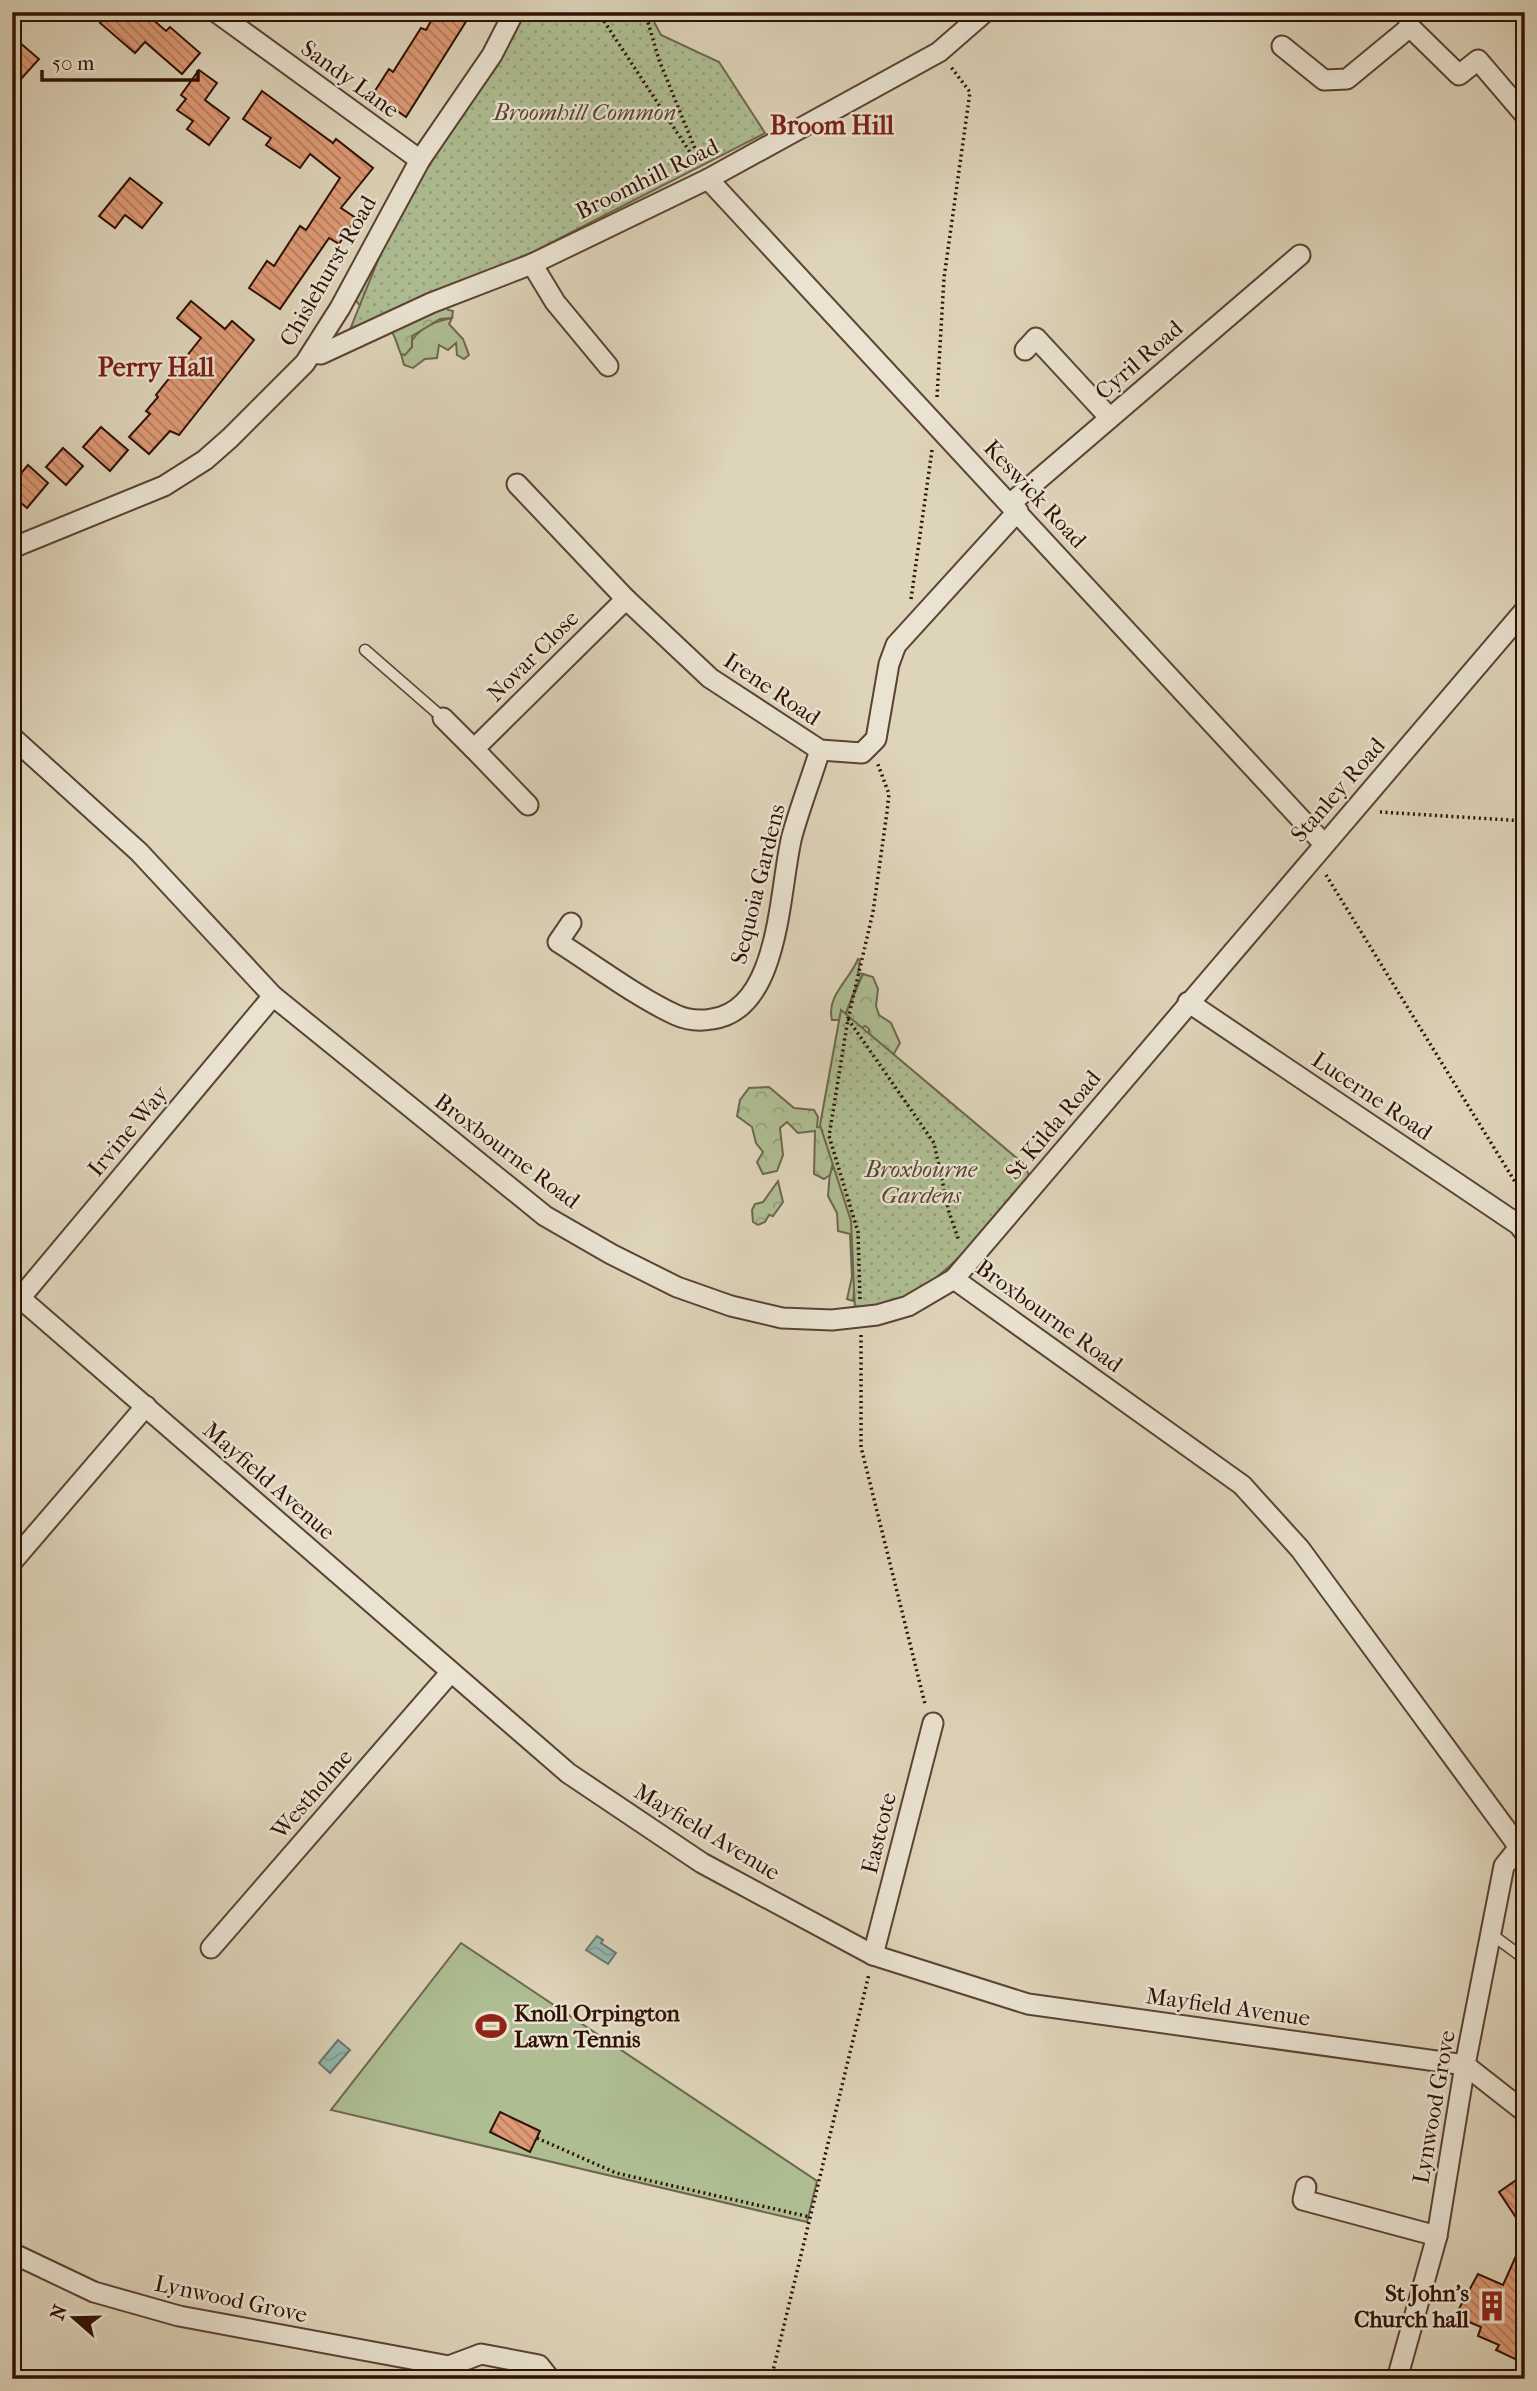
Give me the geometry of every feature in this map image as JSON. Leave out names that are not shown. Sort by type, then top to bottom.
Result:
[{"type":"street","name":"Sandy Lane","points":[[216,12],[420,160]]},
{"type":"street","name":"Broomhill Road","points":[[312,353],[321,354],[431,303],[532,264],[708,180],[939,52],[985,12]]},
{"type":"street","name":"Chislehurst Road","points":[[16,540],[164,486],[230,438],[296,373],[312,353],[420,160],[521,14]]},
{"type":"street","points":[[1282,46],[1324,80],[1347,79],[1408,20],[1459,75],[1478,60],[1525,115]]},
{"type":"street","name":"Keswick Road","points":[[708,180],[1014,507],[1319,850]]},
{"type":"street","name":"Cyril Road","points":[[1014,507],[1109,417],[1300,255]]},
{"type":"street","points":[[532,264],[555,302],[608,366]]},
{"type":"street","points":[[1025,350],[1036,338],[1109,417]]},
{"type":"street","name":"Irene Road","points":[[517,484],[626,598],[710,678],[820,750],[862,753],[870,748]]},
{"type":"street","points":[[870,748],[876,739],[889,664],[896,645],[1014,507]]},
{"type":"street","name":"Novar Close","points":[[474,749],[626,598]]},
{"type":"street","name":"Stanley Road","points":[[1188,1002],[1525,610]]},
{"type":"street","points":[[443,719],[528,806]]},
{"type":"street","name":"Broxbourne Road","points":[[12,737],[139,852],[273,996],[545,1216],[611,1254],[677,1287],[731,1306],[782,1318],[861,1318],[908,1306],[954,1279],[1242,1485],[1300,1549],[1522,1843]]},
{"type":"street","name":"Sequoia Gardens","points":[[571,923],[558,943],[677,1016],[702,1020],[727,1017],[750,996],[764,970],[775,937],[792,838],[820,750]]},
{"type":"street","name":"Irvine Way","points":[[16,1294],[273,996]]},
{"type":"street","name":"Lucerne Road","points":[[1188,1002],[1523,1225]]},
{"type":"street","name":"St Kilda Road","points":[[954,1279],[1188,1002]]},
{"type":"street","name":"Mayfield Avenue","points":[[16,1294],[568,1773],[702,1863],[873,1955],[1028,2004],[1465,2065]]},
{"type":"street","points":[[12,1562],[146,1406]]},
{"type":"street","name":"Westholme","points":[[211,1948],[451,1672]]},
{"type":"street","name":"Eastcote","points":[[873,1955],[933,1723]]},
{"type":"street","name":"Lynwood Grove","points":[[1396,2379],[1437,2236],[1465,2065],[1504,1866],[1522,1843]]},
{"type":"street","points":[[1465,2065],[1525,2112]]},
{"type":"street","points":[[1306,2187],[1303,2200],[1437,2236]]},
{"type":"street","name":"Lynwood Grove","points":[[12,2253],[94,2292],[179,2316],[454,2372],[481,2354],[538,2365],[550,2379]]},
{"type":"lane","points":[[365,650],[443,719]]},
{"type":"lane","points":[[1491,1934],[1525,1959]]},
{"type":"path","points":[[521,14],[544,12]]},
{"type":"path","points":[[598,12],[708,180]]},
{"type":"path","points":[[645,12],[659,60],[708,180]]},
{"type":"path","points":[[907,632],[936,423],[944,278],[970,92],[939,52]]},
{"type":"path","points":[[870,748],[888,794],[873,912],[848,1019],[829,1136],[858,1232],[861,1447],[885,1533],[923,1701],[933,1723]]},
{"type":"path","points":[[1352,810],[1525,821]]},
{"type":"path","points":[[1319,850],[1525,1198]]},
{"type":"path","points":[[848,1019],[934,1143],[943,1190],[960,1241]]},
{"type":"path","points":[[771,2379],[873,1955]]},
{"type":"path","points":[[537,2138],[616,2173],[810,2217]]},
{"type":"green space","name":"Broomhill Common","points":[[524,12],[649,12],[661,35],[719,62],[765,133],[533,252],[349,332],[414,171],[499,62]]},
{"type":"green space","points":[[375,247],[435,311],[447,305],[448,310],[453,311],[452,318],[440,319],[412,336],[412,347],[405,355],[401,354],[391,330],[361,306],[353,294],[349,270]]},
{"type":"green space","points":[[452,318],[449,324],[463,339],[469,355],[464,359],[457,355],[456,343],[448,350],[439,345],[437,358],[425,359],[413,368],[404,365],[401,354],[405,355],[412,340],[422,329]]},
{"type":"green space","points":[[858,959],[858,973],[863,974],[843,1020],[832,1020],[832,1003]]},
{"type":"green space","points":[[863,974],[873,977],[878,989],[876,1006],[879,1015],[891,1023],[900,1043],[834,1159],[830,1175],[824,1179],[814,1174],[815,1131],[798,1133],[787,1122],[780,1128],[783,1155],[777,1171],[763,1174],[757,1162],[763,1152],[756,1143],[752,1127],[737,1116],[740,1100],[749,1088],[769,1087],[794,1108],[814,1110],[818,1117],[817,1127],[826,1128],[869,1038],[869,1029],[865,1026],[853,1034],[843,1020]]},
{"type":"green space","name":"Broxbourne Gardens","points":[[841,1010],[1025,1165],[1029,1176],[975,1240],[928,1284],[899,1300],[855,1310],[851,1221],[820,1125]]},
{"type":"green space","points":[[836,1166],[853,1227],[856,1275],[853,1301],[847,1299],[852,1277],[850,1234],[838,1231],[837,1213],[828,1196],[830,1171]]},
{"type":"green space","points":[[778,1181],[783,1202],[773,1216],[769,1215],[765,1222],[758,1225],[753,1222],[752,1210],[755,1204],[763,1202]]},
{"type":"green space","name":"Knoll Orpington Lawn Tennis","points":[[461,1943],[817,2181],[807,2222],[331,2110]]},
{"type":"water","points":[[597,1936],[603,1940],[601,1943],[616,1953],[608,1964],[586,1950]]},
{"type":"water","points":[[338,2040],[350,2050],[330,2073],[319,2063]]},
{"type":"building","points":[[109,12],[144,12],[166,31],[170,27],[200,53],[182,74],[145,42],[135,53],[100,23]]},
{"type":"building","points":[[436,12],[472,12],[406,117],[373,94],[389,69],[393,72],[421,28],[426,30]]},
{"type":"building","points":[[12,36],[39,59],[12,89]]},
{"type":"building","points":[[199,70],[217,83],[205,100],[229,118],[209,145],[187,129],[193,121],[177,110],[186,99],[181,95]]},
{"type":"building","points":[[262,91],[333,143],[336,139],[373,168],[341,208],[356,218],[339,244],[329,238],[280,309],[249,288],[267,261],[274,266],[300,226],[306,230],[340,178],[310,154],[300,168],[266,145],[271,138],[243,119]]},
{"type":"building","points":[[130,178],[162,203],[142,228],[125,215],[115,228],[99,216]]},
{"type":"building","points":[[191,301],[225,329],[232,321],[254,340],[179,435],[170,431],[149,454],[129,437],[150,414],[146,411],[158,397],[156,395],[201,338],[177,318]]},
{"type":"building","points":[[101,427],[128,450],[110,471],[83,447]]},
{"type":"building","points":[[63,448],[83,466],[66,485],[46,467]]},
{"type":"building","points":[[28,465],[48,483],[27,508],[12,495],[12,484]]},
{"type":"building","points":[[500,2112],[540,2131],[530,2152],[490,2132]]},
{"type":"building","points":[[1525,2174],[1525,2231],[1499,2192]]},
{"type":"building","name":"St John’s Church hall","points":[[1525,2236],[1525,2337],[1515,2359],[1496,2350],[1499,2345],[1478,2336],[1481,2327],[1455,2316],[1478,2274],[1503,2285]]},
{"type":"place","name":"Knoll Orpington Lawn Tennis","points":[[491,2026]]},
{"type":"place","name":"St John’s Church hall","points":[[1492,2306]]},
{"type":"district","name":"Broom Hill","points":[[832,125]]},
{"type":"district","name":"Perry Hall","points":[[156,367]]}]
